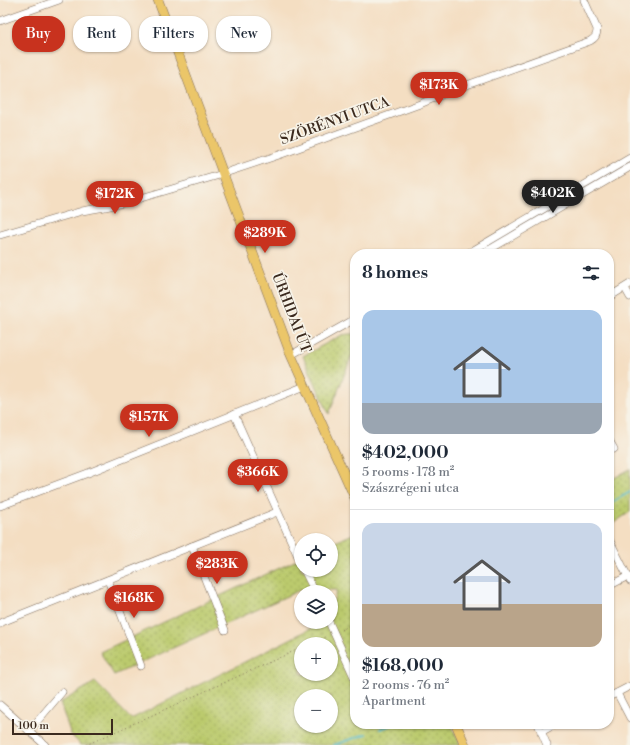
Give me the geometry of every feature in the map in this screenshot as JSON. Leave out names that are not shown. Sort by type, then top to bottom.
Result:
[{"type":"main road","name":"ÚRHIDAI ÚT","points":[[158,0],[224,174],[274,312],[291,355],[350,487]]},
{"type":"main road","points":[[458,729],[465,745]]},
{"type":"street","points":[[0,21],[59,0]]},
{"type":"street","name":"SZÖRÉNYI UTCA","points":[[224,174],[279,156],[420,104],[452,90],[590,41],[595,38],[597,34],[584,0]]},
{"type":"street","points":[[475,249],[630,158]]},
{"type":"street","points":[[491,249],[630,167]]},
{"type":"street","points":[[0,235],[82,211],[124,203],[224,174]]},
{"type":"street","points":[[614,294],[627,286],[630,297]]},
{"type":"street","points":[[291,355],[350,323]]},
{"type":"street","points":[[0,506],[88,473],[305,386]]},
{"type":"street","points":[[234,414],[294,548]]},
{"type":"street","points":[[0,624],[277,512]]},
{"type":"street","points":[[192,546],[225,630]]},
{"type":"street","points":[[614,548],[628,575],[614,583]]},
{"type":"street","points":[[108,580],[141,666]]},
{"type":"street","points":[[332,629],[350,668]]},
{"type":"street","points":[[614,694],[630,686]]},
{"type":"street","points":[[29,731],[62,692]]},
{"type":"street","points":[[617,693],[630,718]]},
{"type":"street","points":[[0,705],[45,745]]},
{"type":"street","points":[[540,729],[547,745]]},
{"type":"street","points":[[541,732],[547,729]]},
{"type":"path","points":[[86,745],[294,651]]},
{"type":"green space","points":[[350,334],[350,360],[329,414],[303,356],[342,335]]},
{"type":"green space","points":[[630,469],[630,512],[614,523],[614,478]]},
{"type":"green space","points":[[350,535],[350,729],[453,729],[460,744],[81,745],[71,735],[60,703],[95,682],[131,719],[294,637],[294,681],[338,681],[338,637],[294,637],[310,629],[338,629],[338,585],[294,585],[294,593],[114,675],[100,652],[294,561],[294,577],[338,577],[338,541]]},
{"type":"waterway","points":[[614,501],[630,492]]},
{"type":"waterway","points":[[334,745],[366,734]]}]
